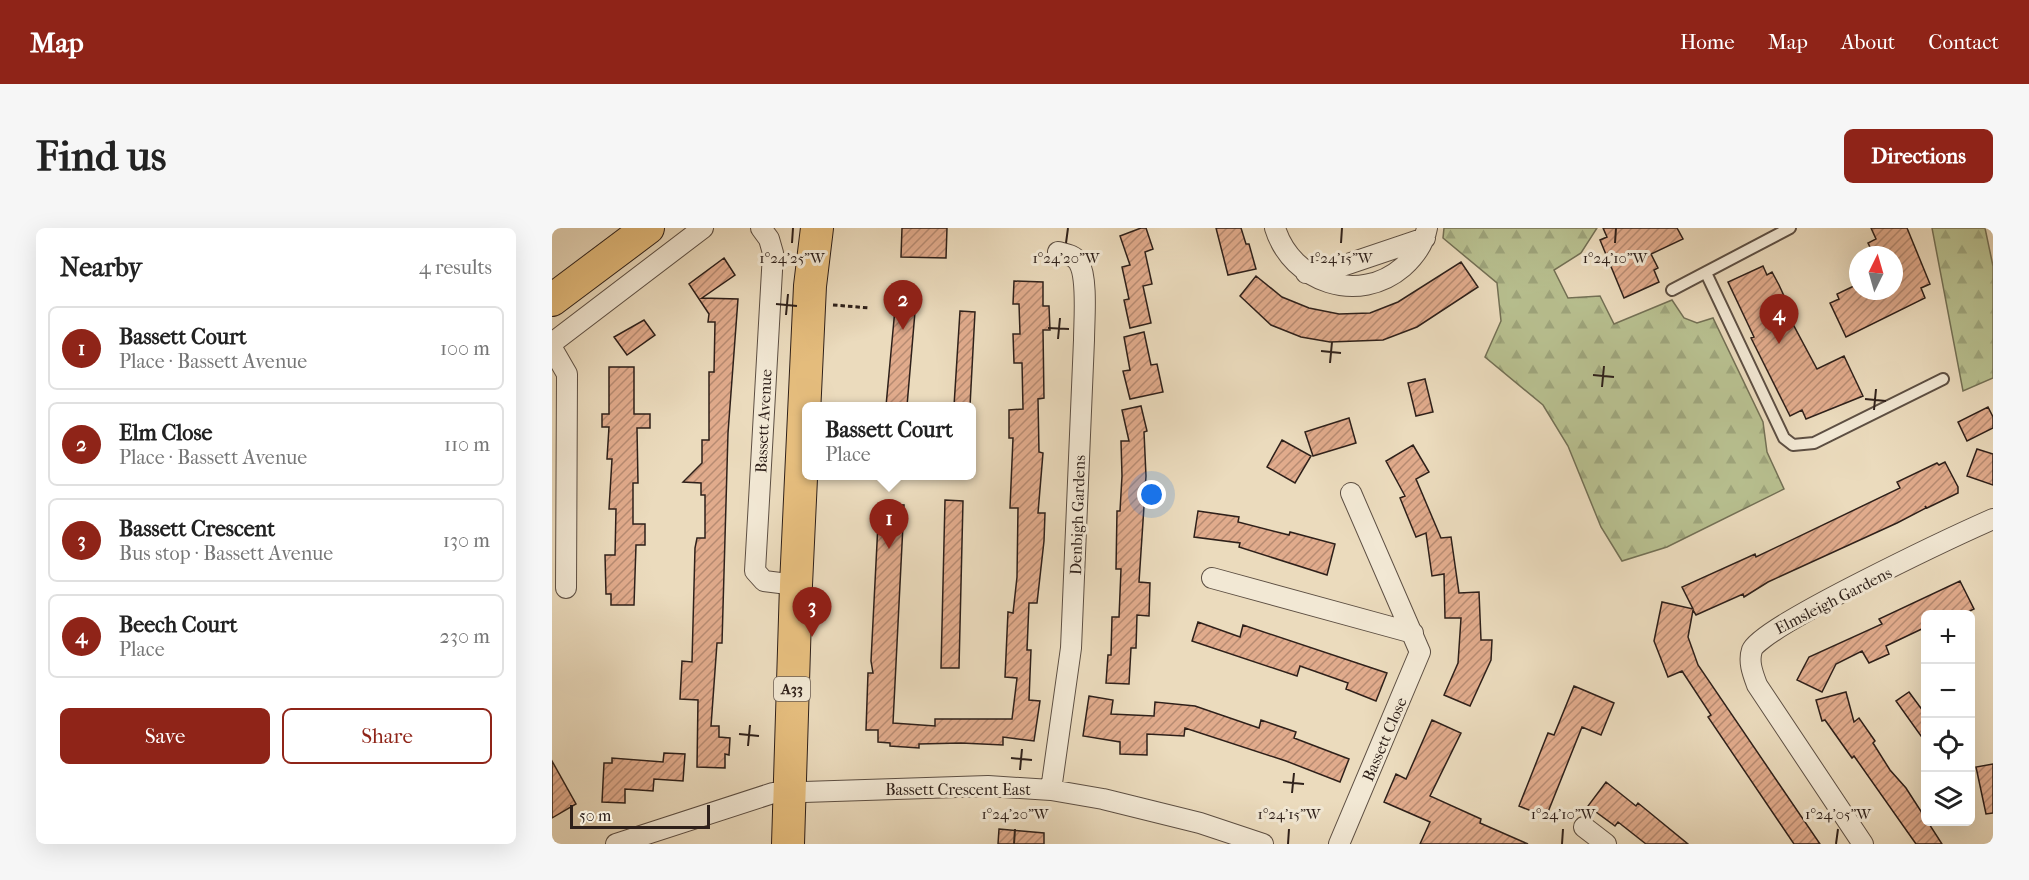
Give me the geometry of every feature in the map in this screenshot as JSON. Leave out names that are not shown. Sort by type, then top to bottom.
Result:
[{"type":"main road","points":[[552,300],[648,228]]},
{"type":"main road","name":"A33","points":[[795,228],[820,295]]},
{"type":"main road","name":"A33","points":[[811,402],[820,295],[817,228]]},
{"type":"main road","name":"A33","points":[[788,844],[796,585],[805,480]]},
{"type":"street","points":[[552,343],[703,228]]},
{"type":"street","name":"Bassett Avenue","points":[[761,228],[769,239],[772,253],[755,571],[764,581],[796,585]]},
{"type":"street","points":[[1275,228],[1285,250],[1306,273],[1332,285],[1356,287],[1376,283],[1395,274],[1410,261],[1426,233]]},
{"type":"street","points":[[1306,273],[1336,268],[1426,233]]},
{"type":"street","name":"Denbigh Gardens","points":[[1051,790],[1071,648],[1084,340],[1084,299],[1079,263],[1071,255],[1058,252]]},
{"type":"street","points":[[552,348],[567,374],[566,588]]},
{"type":"street","name":"Bassett Close","points":[[1339,844],[1419,659],[1419,646],[1351,493]]},
{"type":"street","name":"Elmsleigh Gardens","points":[[1863,844],[1758,685],[1751,667],[1752,649],[1759,640],[1794,617],[1993,519]]},
{"type":"street","points":[[1212,578],[1413,633]]},
{"type":"street","name":"Bassett Crescent East","points":[[616,844],[773,793],[965,786],[1051,790],[1155,810],[1263,844]]},
{"type":"street","points":[[1584,827],[1606,844]]},
{"type":"lane","points":[[1672,291],[1790,228]]},
{"type":"lane","points":[[1706,273],[1784,438],[1793,446],[1814,443],[1943,379]]},
{"type":"path","points":[[820,295],[870,308]]},
{"type":"green space","points":[[1444,228],[1597,228],[1581,253],[1554,270],[1568,298],[1600,296],[1614,324],[1672,300],[1684,318],[1697,323],[1713,318],[1763,422],[1767,452],[1784,489],[1667,547],[1622,561],[1601,527],[1568,446],[1543,405],[1485,357],[1501,321],[1497,283],[1443,238]]},
{"type":"green space","points":[[1932,228],[1985,228],[1993,266],[1993,378],[1963,391]]},
{"type":"building","points":[[902,228],[947,228],[946,258],[901,257]]},
{"type":"building","points":[[1146,228],[1153,249],[1145,252],[1152,284],[1143,286],[1151,323],[1130,328],[1124,300],[1129,299],[1122,267],[1130,265],[1120,236]]},
{"type":"building","points":[[1216,228],[1241,228],[1246,244],[1249,244],[1256,269],[1228,275]]},
{"type":"building","points":[[1603,228],[1677,228],[1683,239],[1651,254],[1658,268],[1654,270],[1659,282],[1624,298],[1600,240],[1607,237]]},
{"type":"building","points":[[1871,228],[1907,228],[1930,284],[1921,288],[1925,298],[1846,337],[1830,303],[1839,299],[1837,294],[1849,288],[1849,300],[1903,300],[1903,246],[1870,246],[1868,243],[1876,239]]},
{"type":"building","points":[[724,258],[735,275],[702,298],[738,299],[728,433],[722,643],[717,643],[711,726],[719,726],[719,737],[730,738],[729,755],[725,754],[725,768],[697,767],[698,700],[680,699],[682,661],[692,662],[695,548],[697,538],[705,538],[705,495],[701,495],[701,483],[683,482],[702,463],[702,440],[709,440],[709,372],[714,372],[715,322],[708,322],[709,314],[689,284]]},
{"type":"building","points":[[1461,262],[1478,287],[1417,327],[1383,340],[1330,342],[1301,337],[1271,325],[1240,296],[1256,276],[1282,297],[1309,308],[1339,314],[1370,313],[1398,302]]},
{"type":"building","points":[[1763,266],[1767,275],[1772,272],[1779,285],[1790,309],[1786,311],[1817,369],[1844,356],[1863,396],[1806,419],[1802,410],[1790,416],[1751,338],[1754,337],[1728,282]]},
{"type":"building","points":[[1014,281],[1043,282],[1043,306],[1049,306],[1050,330],[1043,330],[1044,398],[1038,399],[1039,452],[1043,453],[1038,513],[1045,513],[1044,541],[1037,603],[1029,603],[1027,650],[1031,650],[1029,700],[1040,701],[1034,741],[1003,737],[1003,745],[961,743],[919,744],[919,748],[890,746],[890,743],[878,742],[878,730],[866,730],[868,673],[873,673],[871,661],[879,504],[904,505],[893,723],[935,726],[935,719],[1012,719],[1017,678],[1005,677],[1008,612],[1013,613],[1017,577],[1018,508],[1010,508],[1013,438],[1009,438],[1009,410],[1023,409],[1022,363],[1014,363],[1013,334],[1020,334],[1019,304],[1013,304]]},
{"type":"building","points":[[896,298],[916,300],[907,402],[886,402]]},
{"type":"building","points":[[960,311],[975,312],[970,402],[954,402]]},
{"type":"building","points":[[644,320],[655,335],[627,355],[614,337]]},
{"type":"building","points":[[1144,332],[1151,365],[1157,364],[1163,392],[1130,399],[1123,371],[1130,370],[1124,337]]},
{"type":"building","points":[[609,367],[634,367],[634,414],[650,414],[650,428],[637,428],[638,483],[633,483],[633,524],[645,524],[645,545],[636,545],[634,605],[611,605],[611,594],[606,594],[605,555],[615,555],[616,509],[609,509],[612,459],[607,459],[609,427],[602,427],[602,414],[609,414]]},
{"type":"building","points":[[1425,379],[1433,412],[1416,416],[1408,383]]},
{"type":"building","points":[[1141,406],[1147,431],[1144,432],[1146,476],[1139,582],[1150,583],[1149,616],[1137,615],[1136,648],[1131,648],[1129,684],[1106,683],[1108,655],[1111,655],[1112,617],[1119,617],[1121,569],[1116,569],[1117,511],[1120,511],[1122,476],[1121,441],[1129,441],[1122,410]]},
{"type":"building","points":[[1988,407],[1993,417],[1993,428],[1967,441],[1958,422]]},
{"type":"building","points":[[1349,418],[1356,443],[1313,456],[1305,432]]},
{"type":"building","points":[[1282,440],[1311,456],[1295,483],[1267,467]]},
{"type":"building","points":[[1413,445],[1429,472],[1416,479],[1441,538],[1451,537],[1459,593],[1479,592],[1481,640],[1492,640],[1491,660],[1470,706],[1444,695],[1458,663],[1461,618],[1445,618],[1444,574],[1432,576],[1426,533],[1416,537],[1400,498],[1405,496],[1386,461]]},
{"type":"building","points":[[1977,449],[1993,454],[1993,485],[1967,476]]},
{"type":"building","points":[[1945,462],[1958,487],[1958,493],[1927,508],[1925,506],[1926,508],[1897,523],[1768,582],[1744,597],[1743,594],[1696,615],[1693,610],[1688,637],[1698,665],[1820,844],[1794,844],[1708,717],[1711,715],[1682,671],[1668,677],[1654,641],[1662,602],[1693,609],[1682,587],[1755,554],[1756,557],[1900,488],[1897,482],[1937,463],[1939,465]]},
{"type":"building","points":[[945,500],[963,501],[959,668],[941,668]]},
{"type":"building","points":[[1198,511],[1239,517],[1238,522],[1335,544],[1327,575],[1239,547],[1240,543],[1194,537]]},
{"type":"building","points":[[1960,581],[1974,609],[1921,610],[1921,629],[1886,646],[1889,654],[1869,663],[1862,651],[1836,664],[1822,692],[1797,680],[1809,657],[1882,624],[1879,619]]},
{"type":"building","points":[[1198,622],[1240,637],[1243,625],[1387,673],[1376,701],[1346,689],[1348,683],[1300,666],[1297,676],[1192,641]]},
{"type":"building","points":[[1574,686],[1614,703],[1601,735],[1582,727],[1546,817],[1519,806],[1548,733],[1554,735]]},
{"type":"building","points":[[1846,692],[1854,722],[1859,718],[1875,741],[1873,743],[1890,770],[1906,788],[1921,811],[1921,826],[1930,826],[1942,844],[1916,844],[1854,756],[1852,758],[1825,720],[1822,721],[1816,700]]},
{"type":"building","points":[[1909,692],[1921,708],[1921,736],[1896,701]]},
{"type":"building","points":[[1089,696],[1113,700],[1111,714],[1154,716],[1155,702],[1195,706],[1259,728],[1261,720],[1296,732],[1294,738],[1349,759],[1340,782],[1286,761],[1185,728],[1184,736],[1147,734],[1147,755],[1120,754],[1120,742],[1083,736]]},
{"type":"building","points":[[1432,720],[1461,733],[1430,796],[1481,819],[1480,823],[1528,844],[1420,844],[1430,822],[1384,802],[1396,774],[1406,779]]},
{"type":"building","points":[[664,753],[685,754],[683,781],[654,779],[653,791],[625,789],[625,803],[602,802],[604,763],[612,763],[612,758],[663,762]]},
{"type":"building","points":[[552,761],[576,804],[552,818]]},
{"type":"building","points":[[1993,764],[1993,813],[1986,814],[1976,767]]},
{"type":"building","points":[[1606,782],[1636,806],[1638,803],[1688,844],[1646,844],[1618,822],[1615,826],[1588,806]]},
{"type":"building","points":[[999,829],[1044,833],[1044,844],[998,844]]},
{"type":"place","name":"Elm Close","points":[[903,330]]},
{"type":"place","name":"Beech Court","points":[[1779,344]]},
{"type":"place","name":"Bassett Court","points":[[889,549]]},
{"type":"place","name":"Bassett Crescent","points":[[812,637]]}]
